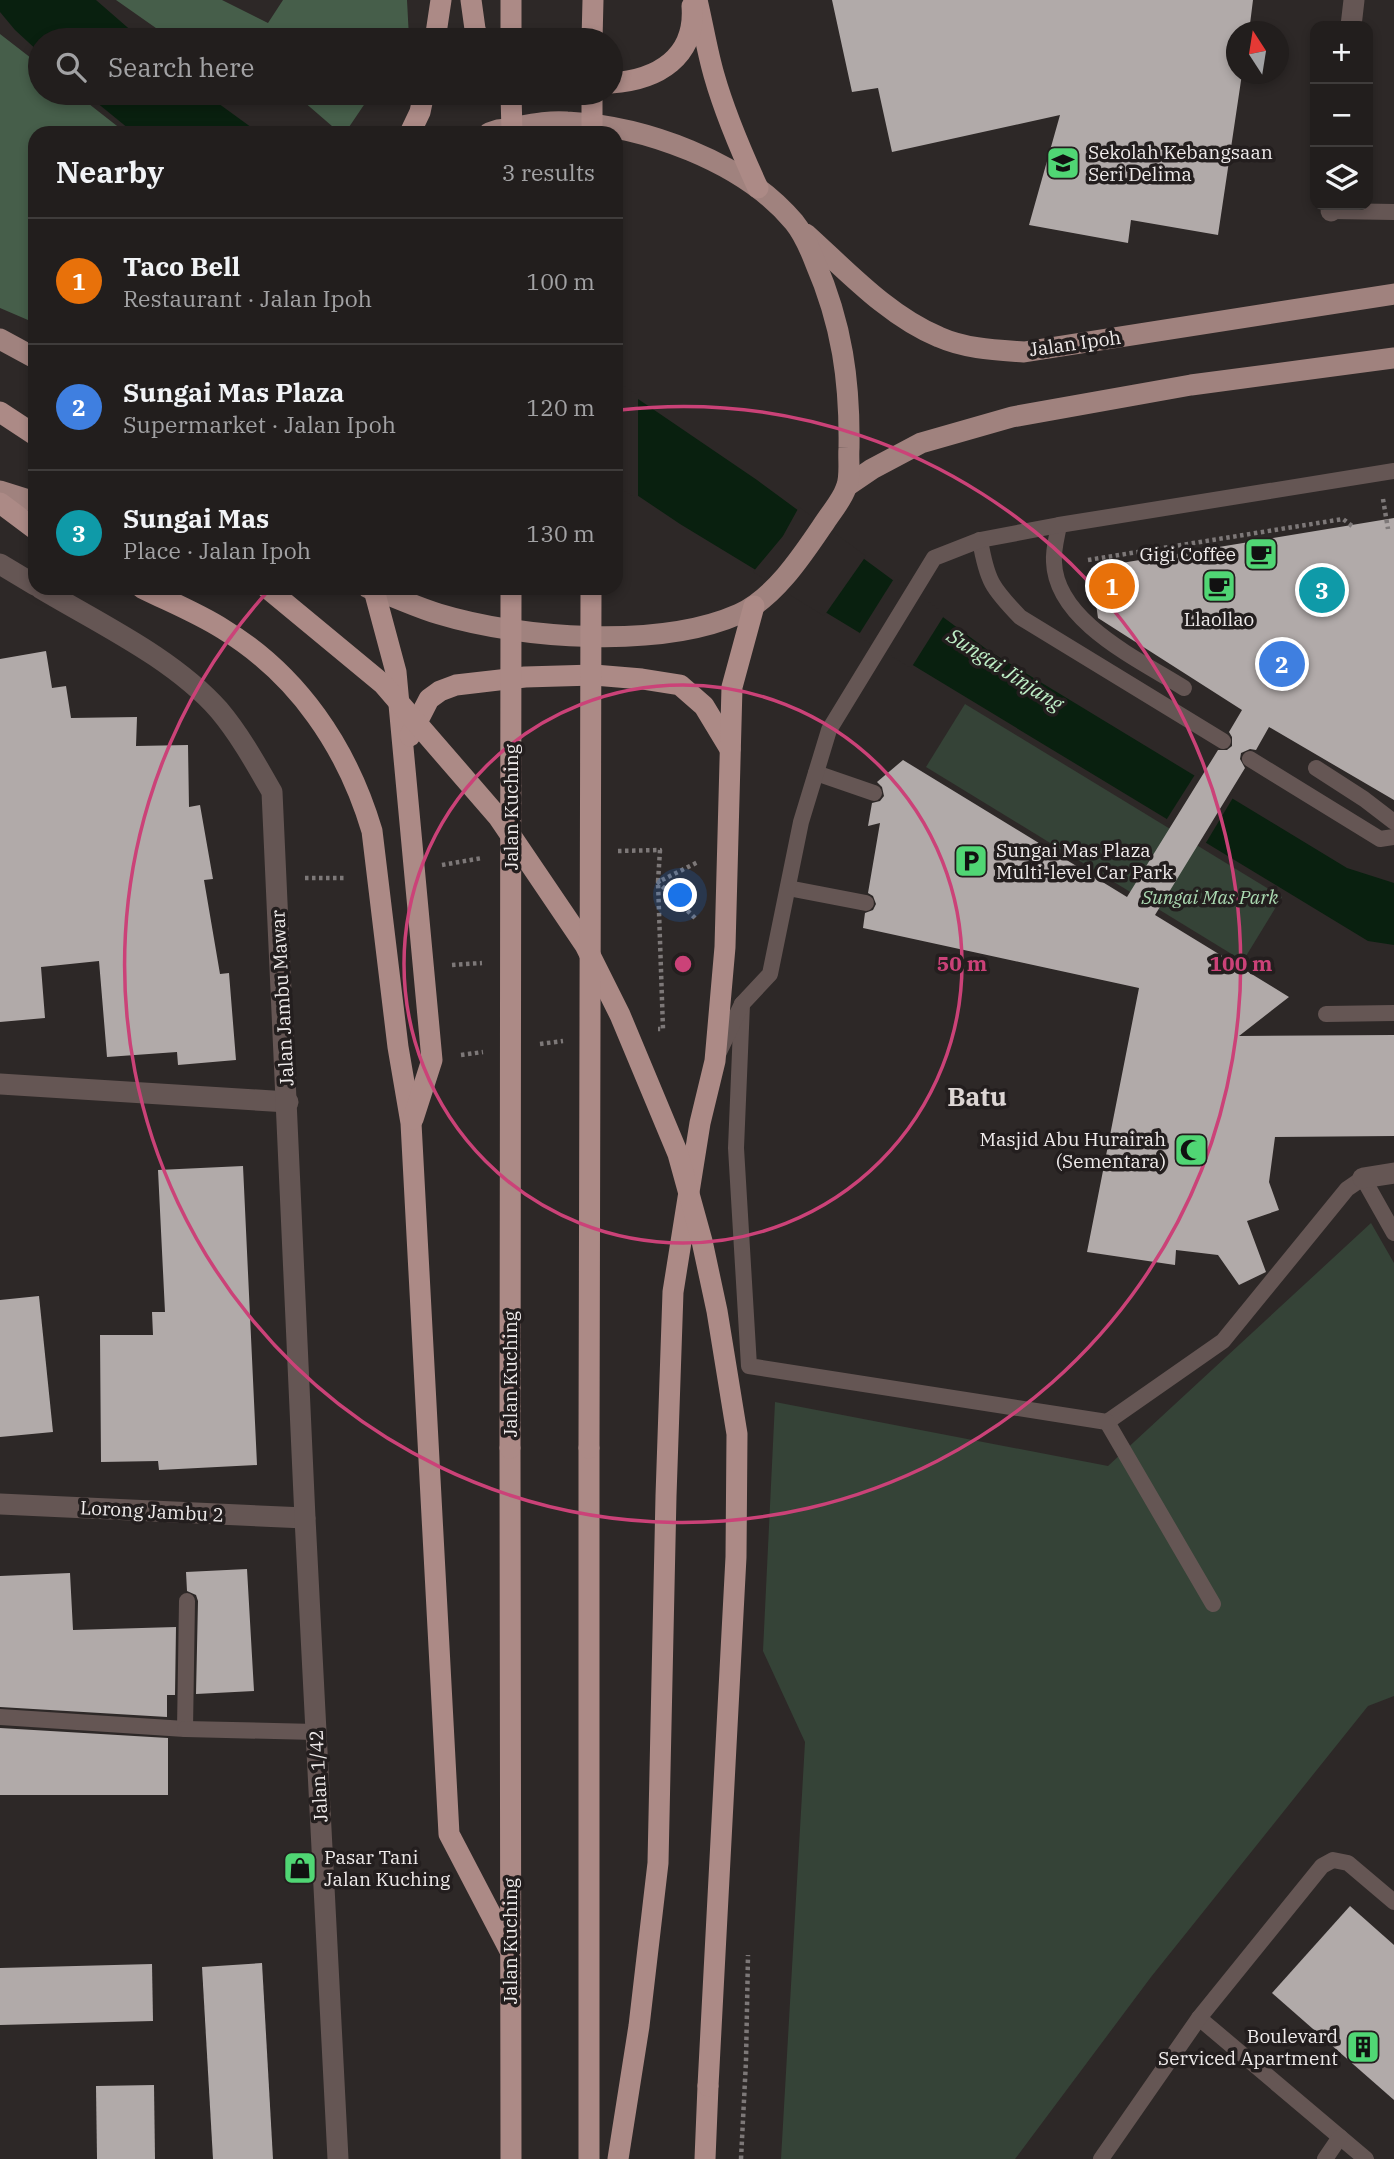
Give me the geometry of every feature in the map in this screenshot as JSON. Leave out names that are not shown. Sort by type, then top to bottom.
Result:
[{"type":"highway","points":[[437,28],[441,0]]},
{"type":"highway","points":[[471,0],[475,28]]},
{"type":"highway","points":[[511,0],[511,28]]},
{"type":"highway","points":[[592,28],[593,0]]},
{"type":"highway","points":[[623,81],[643,78],[670,65],[687,41],[694,23],[692,0]]},
{"type":"highway","points":[[697,0],[713,72],[723,103],[738,146],[758,188]]},
{"type":"highway","points":[[413,126],[421,105]]},
{"type":"highway","points":[[511,105],[512,126]]},
{"type":"highway","points":[[592,105],[592,126]]},
{"type":"highway","points":[[0,412],[28,430]]},
{"type":"highway","points":[[0,503],[28,524]]},
{"type":"highway","points":[[156,595],[223,629],[268,663],[320,718],[363,800],[374,841],[398,1047],[411,1123],[449,1834],[509,1949]]},
{"type":"highway","points":[[275,595],[383,684],[499,818],[585,945],[620,1014],[678,1154],[707,1265],[737,1434],[736,1557],[705,2159]]},
{"type":"highway","points":[[374,595],[396,672],[432,1060],[411,1123]]},
{"type":"highway","name":"Jalan Kuching","points":[[511,595],[511,2159]]},
{"type":"highway","points":[[589,2159],[591,595]]},
{"type":"highway","points":[[618,2159],[639,2026],[658,1864],[673,1292],[700,1123],[715,1061],[724,947],[732,687],[759,602]]},
{"type":"highway","points":[[404,769],[409,739],[429,699],[456,685],[525,677],[594,675],[680,685],[704,706],[730,749]]},
{"type":"main road","name":"Jalan Ipoh","points":[[533,126],[564,121],[601,126]]},
{"type":"main road","name":"Jalan Ipoh","points":[[623,129],[663,140],[701,156],[758,188],[877,299],[938,337],[981,349],[1024,352],[1394,294]]},
{"type":"main road","points":[[794,223],[827,291],[839,330],[849,402],[843,494]]},
{"type":"main road","points":[[0,339],[28,354]]},
{"type":"main road","points":[[388,595],[439,614],[495,627],[580,636],[678,631],[716,622],[759,602],[802,556],[843,494],[872,469],[921,443],[1012,418],[1191,385],[1394,358]]},
{"type":"main road","points":[[0,489],[28,492]]},
{"type":"main road","points":[[0,489],[28,499]]},
{"type":"street","points":[[1352,21],[1354,0]]},
{"type":"street","points":[[0,564],[28,581]]},
{"type":"street","name":"Jalan Jambu Mawar","points":[[52,595],[171,666],[218,709],[246,746],[272,792],[305,1518]]},
{"type":"street","points":[[0,1084],[288,1102]]},
{"type":"street","points":[[1363,1178],[1394,1173]]},
{"type":"street","name":"Lorong Jambu 2","points":[[0,1504],[305,1518]]},
{"type":"street","name":"Jalan 1/42","points":[[305,1518],[338,2159]]},
{"type":"lane","points":[[1363,210],[1394,212]]},
{"type":"lane","points":[[715,1061],[742,1004],[770,974],[801,822],[830,730],[934,558],[980,540],[1059,525],[1394,471]]},
{"type":"lane","points":[[1059,525],[1054,562],[1059,587],[1074,611],[1100,634],[1184,688]]},
{"type":"lane","points":[[980,540],[984,566],[995,590],[1020,617],[1223,741]]},
{"type":"lane","points":[[1250,759],[1380,839],[1393,833],[1364,799],[1316,768]]},
{"type":"lane","points":[[816,773],[874,793]]},
{"type":"lane","points":[[788,888],[866,903]]},
{"type":"lane","points":[[742,1004],[736,1148],[749,1366],[1107,1422],[1223,1342],[1348,1189],[1363,1178],[1394,1233]]},
{"type":"lane","points":[[1326,1014],[1394,1013]]},
{"type":"lane","points":[[1107,1422],[1213,1604]]},
{"type":"lane","points":[[185,1729],[187,1601]]},
{"type":"lane","points":[[0,1717],[185,1729],[316,1732]]},
{"type":"lane","points":[[1101,2159],[1199,2018],[1322,1866],[1333,1860],[1348,1863],[1394,1902]]},
{"type":"lane","points":[[1199,2018],[1366,2159]]},
{"type":"lane","points":[[1325,2159],[1340,2137]]},
{"type":"path","points":[[1385,511],[1388,529]]},
{"type":"path","points":[[1088,560],[1343,519],[1352,526]]},
{"type":"path","points":[[724,947],[658,881],[727,847]]},
{"type":"path","points":[[414,870],[483,858]]},
{"type":"path","points":[[276,878],[347,878]]},
{"type":"green space","name":"Sungai Mas Park","points":[[965,704],[1282,897],[1243,961],[926,767]]},
{"type":"green space","points":[[1371,1223],[1394,1263],[1394,1696],[1368,1706],[1151,1977],[1015,2159],[781,2159],[805,1742],[763,1651],[775,1402],[1108,1466]]},
{"type":"shaded area","points":[[116,0],[222,0],[268,23],[283,0],[407,0],[408,28],[156,28]]},
{"type":"shaded area","points":[[0,34],[28,56],[28,105],[90,105],[117,126],[28,126],[28,320],[0,308]]},
{"type":"shaded area","points":[[308,105],[364,105],[350,126],[332,126]]},
{"type":"water","points":[[0,0],[96,0],[128,28],[28,28],[28,42],[0,12]]},
{"type":"water","points":[[100,105],[220,105],[249,126],[125,126]]},
{"type":"water","name":"Sungai Jinjang","points":[[623,389],[757,480],[989,651],[1347,868],[1394,883],[1394,945],[1368,941],[680,524],[623,486]]},
{"type":"pier","points":[[623,385],[638,395],[638,500],[623,490]]},
{"type":"pier","points":[[799,507],[866,556],[824,616],[753,572],[783,536]]},
{"type":"pier","points":[[895,577],[945,614],[911,668],[858,636]]},
{"type":"pier","points":[[1196,773],[1234,796],[1204,846],[1165,822]]},
{"type":"building","points":[[832,0],[1253,0],[1250,21],[1226,21],[1226,84],[1241,84],[1218,235],[1131,220],[1128,243],[1029,225],[1060,115],[892,152],[878,88],[852,92]]},
{"type":"building","points":[[1394,518],[1394,800],[1269,727],[1256,750],[1250,749],[1241,753],[1240,759],[1245,768],[1155,915],[1289,997],[1239,1036],[1394,1035],[1394,1136],[1275,1137],[1269,1182],[1279,1210],[1247,1221],[1266,1272],[1239,1285],[1218,1255],[1176,1250],[1175,1265],[1087,1252],[1139,988],[863,928],[865,913],[873,910],[876,904],[873,896],[868,893],[880,823],[868,826],[872,803],[880,801],[884,796],[882,787],[877,782],[903,760],[1127,897],[1218,750],[1227,750],[1232,746],[1229,732],[1242,710],[1098,618],[1091,568]]},
{"type":"building","points":[[46,651],[52,688],[66,686],[71,718],[137,717],[136,746],[188,745],[189,807],[200,805],[213,879],[204,880],[220,974],[229,973],[236,1060],[178,1065],[177,1052],[107,1057],[99,961],[41,967],[45,1018],[0,1022],[0,659]]},
{"type":"building","points":[[243,1166],[257,1465],[159,1470],[158,1461],[101,1462],[100,1335],[153,1335],[152,1312],[165,1312],[158,1170]]},
{"type":"building","points":[[39,1296],[53,1432],[0,1437],[0,1300]]},
{"type":"building","points":[[247,1569],[254,1691],[196,1694],[198,1601],[196,1595],[187,1591],[186,1572]]},
{"type":"building","points":[[70,1573],[73,1630],[176,1627],[175,1695],[167,1695],[167,1717],[0,1707],[0,1576]]},
{"type":"building","points":[[0,1728],[168,1738],[168,1795],[0,1795]]},
{"type":"building","name":"Boulevard Serviced Apartment","points":[[1350,1906],[1394,1945],[1394,2100],[1272,1993]]},
{"type":"building","points":[[262,1963],[273,2159],[213,2159],[202,1967]]},
{"type":"building","points":[[152,1964],[153,2021],[0,2025],[0,1968]]},
{"type":"building","points":[[154,2085],[155,2159],[97,2159],[96,2086]]},
{"type":"place","name":"Sekolah Kebangsaan Seri Delima","points":[[1063,163]]},
{"type":"place","name":"Gigi Coffee","points":[[1261,554]]},
{"type":"place","name":"Taco Bell","points":[[1112,586]]},
{"type":"place","name":"Llaollao","points":[[1219,586]]},
{"type":"place","name":"Sungai Mas","points":[[1322,590]]},
{"type":"place","name":"Sungai Mas Plaza","points":[[1282,664]]},
{"type":"place","name":"Sungai Mas Plaza Multi-level Car Park","points":[[971,861]]},
{"type":"place","name":"Masjid Abu Hurairah (Sementara)","points":[[1191,1150]]},
{"type":"place","name":"Pasar Tani Jalan Kuching","points":[[300,1868]]},
{"type":"place","name":"Boulevard Serviced Apartment","points":[[1363,2047]]},
{"type":"district","name":"Batu","points":[[977,1097]]}]
